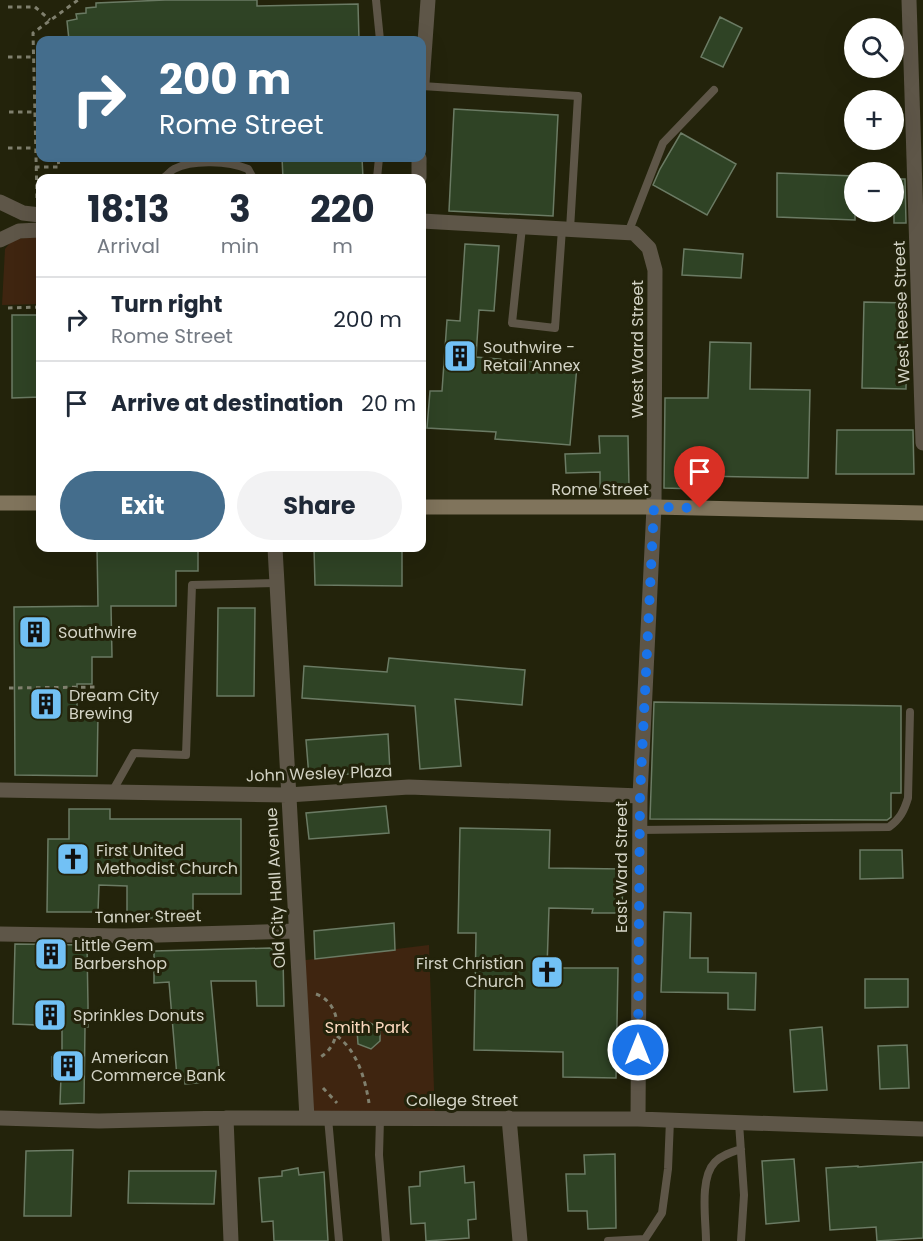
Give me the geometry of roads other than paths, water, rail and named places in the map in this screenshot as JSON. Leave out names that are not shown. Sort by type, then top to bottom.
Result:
[{"type":"street","points":[[425,36],[428,0]]},
{"type":"street","name":"West Reese Street","points":[[909,0],[923,442]]},
{"type":"street","points":[[0,202],[23,213],[36,210]]},
{"type":"street","points":[[426,221],[628,233]]},
{"type":"street","points":[[0,240],[19,231],[36,230]]},
{"type":"street","name":"West Ward Street","points":[[628,233],[634,233],[649,248],[655,270],[654,507]]},
{"type":"street","points":[[0,503],[36,503]]},
{"type":"street","name":"Rome Street","points":[[426,507],[654,507],[923,513]]},
{"type":"street","name":"East Ward Street","points":[[638,1119],[639,830],[654,507]]},
{"type":"street","name":"Old City Hall Avenue","points":[[275,552],[307,1118]]},
{"type":"street","name":"John Wesley Plaza","points":[[0,790],[288,795],[409,787],[640,796]]},
{"type":"street","name":"Tanner Street","points":[[0,934],[124,936],[296,931]]},
{"type":"street","name":"College Street","points":[[0,1118],[99,1121],[226,1118],[638,1119],[923,1129]]},
{"type":"street","points":[[226,1118],[231,1241]]},
{"type":"street","points":[[509,1118],[520,1241]]},
{"type":"lane","points":[[376,0],[380,36]]},
{"type":"lane","points":[[426,85],[578,96],[555,328],[512,323],[524,227]]},
{"type":"lane","points":[[628,233],[663,143],[714,90]]},
{"type":"lane","points":[[168,174],[174,169],[191,164],[232,163],[248,169],[251,174]]},
{"type":"lane","points":[[112,792],[134,753],[186,755],[192,585],[276,583]]},
{"type":"lane","points":[[639,830],[889,827],[897,822],[908,798],[910,712]]},
{"type":"lane","points":[[328,1118],[339,1241]]},
{"type":"lane","points":[[376,1119],[386,1241]]},
{"type":"lane","points":[[608,1241],[645,1240],[662,1213],[668,1169],[670,1120]]},
{"type":"lane","points":[[739,1123],[744,1195],[741,1241]]},
{"type":"lane","points":[[706,1241],[705,1189],[708,1175],[714,1163],[723,1156],[741,1149]]},
{"type":"place","name":"Southwire - Retail Annex","points":[[460,356]]},
{"type":"place","name":"Southwire","points":[[35,632]]},
{"type":"place","name":"Dream City Brewing","points":[[46,704]]},
{"type":"place","name":"First United Methodist Church","points":[[73,859]]},
{"type":"place","name":"Little Gem Barbershop","points":[[51,954]]},
{"type":"place","name":"First Christian Church","points":[[547,972]]},
{"type":"place","name":"Sprinkles Donuts","points":[[50,1015]]},
{"type":"place","name":"American Commerce Bank","points":[[68,1066]]},
{"type":"park label","name":"Smith Park","points":[[367,1027]]}]
